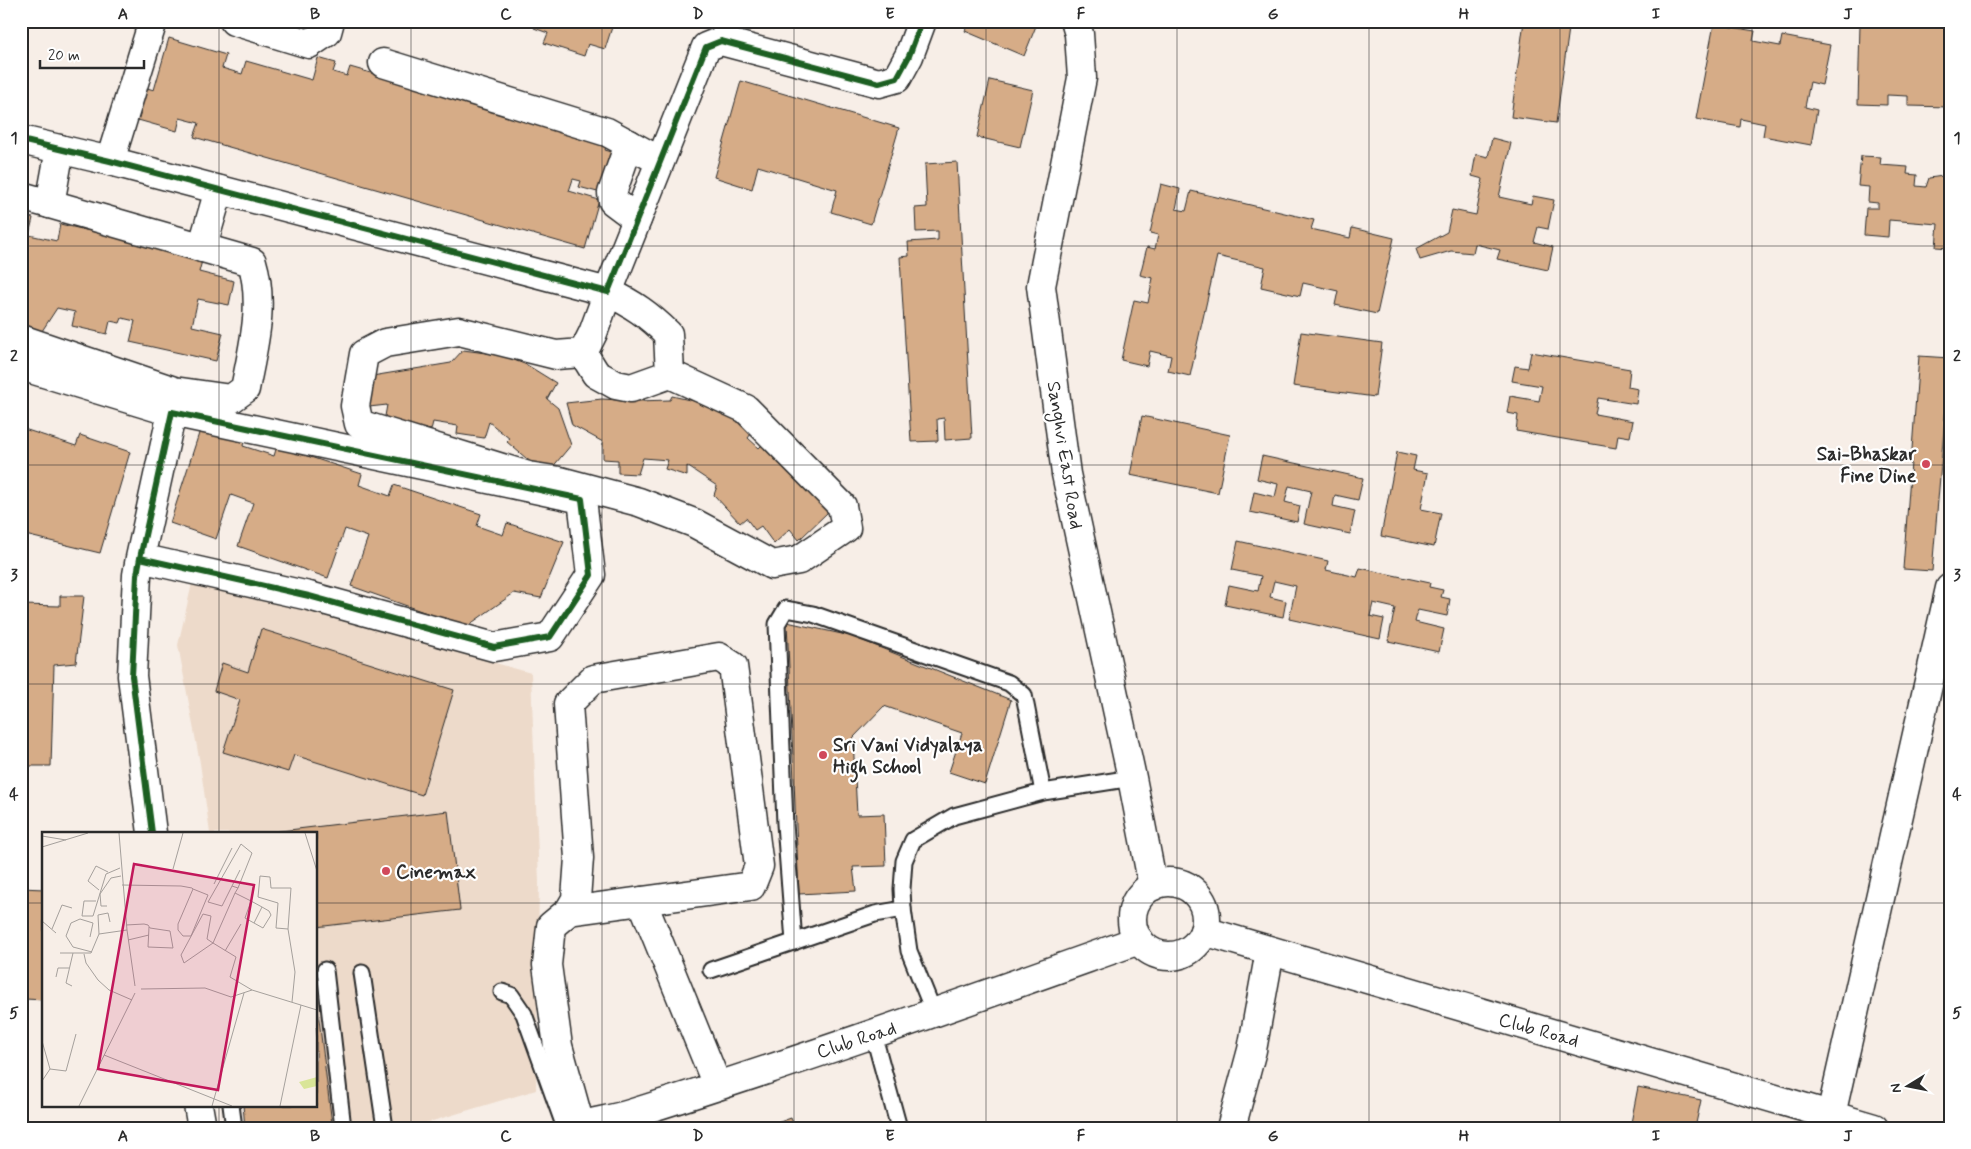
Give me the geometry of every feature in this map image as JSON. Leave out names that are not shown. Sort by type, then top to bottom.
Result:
[{"type":"street","points":[[110,161],[153,21]]},
{"type":"street","points":[[234,21],[309,44],[327,32],[330,21]]},
{"type":"street","points":[[583,353],[593,333],[706,47],[721,42],[879,82],[897,78],[909,56],[922,21]]},
{"type":"street","name":"Sanghvi East Road","points":[[1075,21],[1079,34],[1082,78],[1042,286],[1066,474],[1132,778],[1152,886]]},
{"type":"street","points":[[383,63],[607,132],[660,161]]},
{"type":"street","points":[[21,140],[110,161],[608,292],[627,301],[650,316],[668,334],[670,374]]},
{"type":"street","points":[[630,144],[612,193],[613,201],[637,219]]},
{"type":"street","points":[[50,204],[60,149]]},
{"type":"street","points":[[202,248],[219,190]]},
{"type":"street","points":[[21,196],[252,262],[259,296],[256,334],[245,389],[231,399],[174,391],[21,339]]},
{"type":"street","points":[[458,332],[556,355],[583,353],[596,374],[616,385],[632,388],[670,374],[746,409],[842,506],[846,528],[799,560],[772,565],[694,523],[639,502],[560,481],[528,476],[359,424],[355,406],[364,354],[385,343],[458,332]]},
{"type":"street","points":[[21,366],[172,412],[582,499],[591,574],[550,637],[494,647],[309,596],[140,558]]},
{"type":"street","points":[[152,832],[132,676],[137,575],[172,412]]},
{"type":"street","points":[[1831,1115],[1950,588]]},
{"type":"street","points":[[569,911],[751,886],[759,866],[733,666],[719,657],[593,679],[568,704],[579,858],[576,899],[569,911],[551,926],[547,965],[572,1127]]},
{"type":"street","points":[[1165,882],[1178,883],[1189,888],[1199,896],[1204,908],[1206,920],[1204,931],[1199,941],[1190,950],[1180,955],[1158,954],[1147,948],[1139,940],[1134,930],[1135,904],[1142,894],[1152,886],[1165,882]]},
{"type":"street","points":[[642,901],[716,1085]]},
{"type":"street","name":"Club Road","points":[[1204,931],[1874,1128]]},
{"type":"street","name":"Club Road","points":[[572,1127],[629,1121],[716,1085],[934,1013],[1139,940]]},
{"type":"street","points":[[1231,1128],[1252,1050],[1270,950]]},
{"type":"street","points":[[198,1106],[202,1128]]},
{"type":"lane","points":[[794,942],[785,824],[777,624],[786,608],[813,614],[1009,683],[1024,695],[1044,792]]},
{"type":"lane","points":[[934,1013],[909,951],[903,909],[904,861],[913,840],[954,816],[1044,792],[1132,778]]},
{"type":"lane","points":[[711,970],[875,914],[903,909]]},
{"type":"lane","points":[[325,970],[343,1128]]},
{"type":"lane","points":[[362,974],[384,1128]]},
{"type":"lane","points":[[502,992],[511,995],[524,1014],[572,1127]]},
{"type":"lane","points":[[873,1033],[899,1128]]},
{"type":"lane","points":[[231,1106],[234,1128]]},
{"type":"shaded area","points":[[193,579],[531,673],[539,882],[536,1090],[409,1128],[252,1128],[313,1106],[318,1106],[318,832],[210,832],[200,763],[178,645]]},
{"type":"building","points":[[536,21],[614,21],[605,49],[588,44],[584,56],[544,43],[548,33],[534,28]]},
{"type":"building","points":[[969,21],[1038,21],[1024,56],[965,31]]},
{"type":"building","points":[[1524,21],[1570,21],[1556,123],[1511,117]]},
{"type":"building","points":[[1714,24],[1755,31],[1753,41],[1780,46],[1782,36],[1830,45],[1822,85],[1810,82],[1805,107],[1817,110],[1811,145],[1763,136],[1765,124],[1741,119],[1740,127],[1696,119]]},
{"type":"building","points":[[1860,24],[1950,27],[1950,107],[1908,106],[1908,96],[1887,95],[1887,105],[1858,104]]},
{"type":"building","points":[[169,38],[226,55],[222,68],[242,74],[246,61],[312,80],[318,58],[336,63],[333,72],[347,76],[350,67],[608,141],[605,150],[612,152],[601,193],[579,187],[581,181],[573,179],[569,191],[599,200],[585,249],[194,137],[199,123],[180,118],[177,131],[131,118],[140,86],[154,90]]},
{"type":"building","points":[[990,80],[1033,90],[1020,147],[977,137]]},
{"type":"building","points":[[741,81],[899,128],[871,224],[831,212],[837,190],[758,166],[752,189],[714,177]]},
{"type":"building","points":[[1492,138],[1511,143],[1499,197],[1531,204],[1533,196],[1554,200],[1548,229],[1538,227],[1534,242],[1553,247],[1548,270],[1497,259],[1500,250],[1475,244],[1473,253],[1451,251],[1420,260],[1416,249],[1447,232],[1452,210],[1476,215],[1483,179],[1472,176],[1476,154],[1488,157]]},
{"type":"building","points":[[1861,156],[1881,157],[1880,165],[1908,167],[1907,174],[1917,175],[1916,186],[1926,187],[1929,178],[1950,175],[1950,248],[1936,247],[1938,224],[1889,220],[1888,237],[1864,235],[1866,208],[1878,208],[1878,203],[1868,202],[1869,187],[1858,186]]},
{"type":"building","points":[[957,162],[972,438],[945,440],[944,418],[937,419],[938,441],[911,442],[900,257],[909,256],[908,242],[938,240],[938,231],[916,232],[915,208],[927,207],[925,164]]},
{"type":"building","points":[[1161,184],[1180,189],[1176,209],[1186,211],[1191,191],[1314,220],[1311,229],[1350,238],[1352,228],[1394,238],[1377,314],[1335,305],[1338,291],[1303,283],[1300,296],[1261,287],[1265,267],[1217,256],[1190,376],[1168,371],[1171,356],[1150,351],[1147,366],[1121,360],[1134,300],[1148,303],[1153,278],[1140,275],[1147,247],[1155,249],[1158,235],[1150,233]]},
{"type":"building","points":[[21,215],[33,218],[29,235],[57,241],[60,224],[203,257],[199,272],[234,281],[229,305],[198,299],[192,326],[223,333],[216,361],[130,342],[135,321],[122,318],[120,323],[110,321],[107,334],[72,326],[75,312],[57,308],[42,331],[21,324]]},
{"type":"building","points":[[1301,332],[1382,343],[1375,397],[1293,386]]},
{"type":"building","points":[[463,350],[501,355],[527,365],[556,383],[547,399],[558,408],[571,445],[546,475],[507,442],[510,439],[489,422],[484,438],[457,434],[458,426],[433,422],[431,430],[384,422],[387,405],[369,407],[366,377],[451,363]]},
{"type":"building","points":[[1531,352],[1630,369],[1628,387],[1638,389],[1636,404],[1598,398],[1595,414],[1633,421],[1630,437],[1618,435],[1616,448],[1516,431],[1518,415],[1507,413],[1510,396],[1539,401],[1542,386],[1512,381],[1515,366],[1528,368]]},
{"type":"building","name":"Sai-Bhaskar Fine Dine","points":[[1919,356],[1950,358],[1932,571],[1903,569]]},
{"type":"building","points":[[672,396],[721,407],[754,430],[748,438],[759,448],[763,444],[828,512],[799,540],[790,529],[774,544],[761,526],[755,530],[746,518],[740,523],[714,495],[717,486],[687,466],[687,476],[665,469],[668,460],[643,458],[638,474],[618,473],[618,460],[603,459],[603,442],[572,425],[566,403],[602,399],[670,400]]},
{"type":"building","points":[[1142,416],[1230,435],[1218,493],[1130,475]]},
{"type":"building","points":[[203,421],[245,436],[243,446],[274,456],[277,446],[362,474],[359,485],[390,496],[394,485],[481,514],[477,526],[503,535],[507,523],[564,542],[541,598],[514,593],[466,627],[351,586],[368,537],[345,529],[328,578],[238,546],[253,503],[231,495],[216,539],[170,523]]},
{"type":"building","points":[[21,428],[76,446],[80,435],[130,452],[100,553],[21,534]]},
{"type":"building","points":[[1397,452],[1416,456],[1413,470],[1428,473],[1421,509],[1441,513],[1434,547],[1381,536]]},
{"type":"building","points":[[1262,456],[1363,478],[1358,500],[1335,495],[1333,506],[1355,511],[1350,534],[1304,524],[1311,491],[1289,486],[1285,502],[1300,506],[1297,522],[1250,512],[1254,492],[1275,497],[1278,484],[1257,479]]},
{"type":"building","points":[[1238,541],[1328,561],[1326,570],[1357,577],[1360,568],[1430,583],[1429,587],[1443,590],[1441,597],[1450,599],[1447,616],[1418,610],[1415,622],[1444,629],[1439,652],[1388,641],[1395,608],[1373,603],[1370,616],[1384,619],[1380,639],[1289,619],[1296,586],[1274,581],[1270,597],[1286,601],[1283,617],[1225,605],[1229,585],[1258,591],[1261,576],[1232,570]]},
{"type":"building","points":[[60,596],[84,596],[76,663],[54,665],[51,766],[21,766],[22,605],[60,606]]},
{"type":"building","name":"Sri Vani Vidyalaya High School","points":[[787,622],[851,636],[1011,700],[985,784],[949,772],[962,733],[884,706],[853,738],[857,815],[884,814],[886,866],[853,867],[856,891],[799,894]]},
{"type":"building","points":[[261,629],[454,690],[422,795],[294,755],[288,772],[223,752],[240,700],[214,691],[222,663],[248,672]]},
{"type":"building","name":"Cinemax","points":[[448,811],[460,910],[318,927],[318,832],[272,832]]},
{"type":"building","points":[[21,888],[42,889],[42,1000],[25,999],[25,985],[21,985],[21,958],[25,958],[25,937],[21,937]]},
{"type":"building","points":[[318,1011],[332,1124],[303,1128],[245,1128],[243,1106],[318,1106]]},
{"type":"building","points":[[1638,1087],[1701,1100],[1695,1128],[1667,1128],[1655,1125],[1655,1128],[1630,1128]]},
{"type":"building","points":[[791,1118],[795,1128],[763,1128]]},
{"type":"cycle path","points":[[21,140],[110,161],[608,292],[706,47],[721,41],[879,83],[897,78],[909,56],[922,21]]},
{"type":"cycle path","points":[[172,412],[582,499],[591,575],[550,637],[494,647],[309,596],[140,558],[172,412]]},
{"type":"cycle path","points":[[140,558],[137,575],[132,676],[152,832]]},
{"type":"place","name":"Sai-Bhaskar Fine Dine","points":[[1926,464]]},
{"type":"place","name":"Sri Vani Vidyalaya High School","points":[[823,755]]},
{"type":"place","name":"Cinemax","points":[[386,871]]}]
